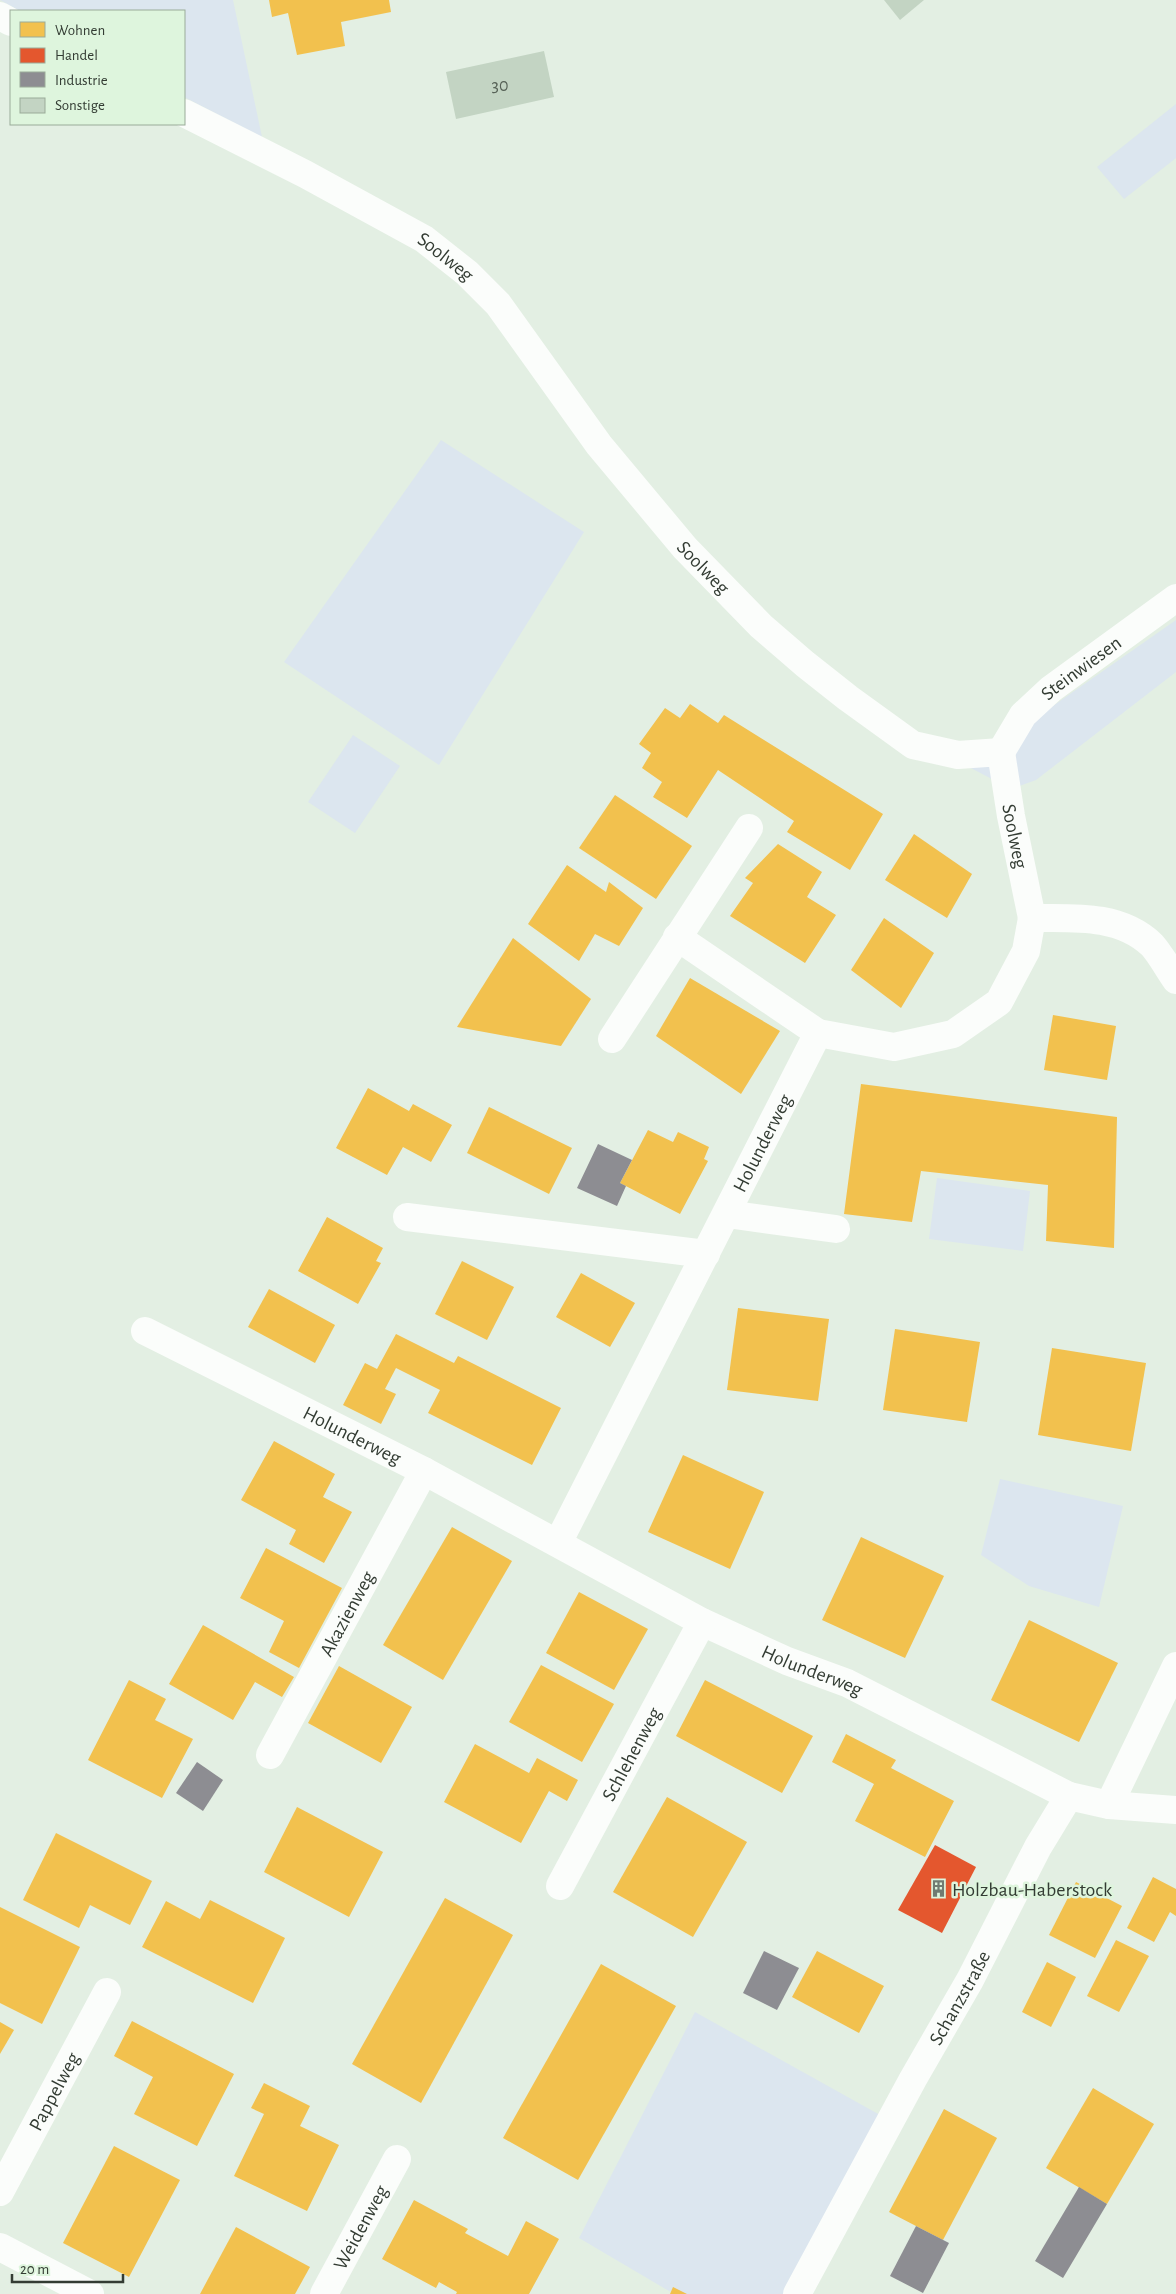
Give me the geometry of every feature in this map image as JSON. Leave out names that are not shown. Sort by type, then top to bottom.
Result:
[{"type":"street","name":"Soolweg","points":[[185,114],[304,174],[424,239],[467,273],[498,304],[599,445],[685,548],[762,626],[804,664],[913,745],[958,755],[1001,752],[1011,816],[1032,918]]},
{"type":"street","name":"Steinwiesen","points":[[1001,752],[1023,715],[1051,689],[1176,598]]},
{"type":"street","points":[[612,1039],[749,828]]},
{"type":"street","points":[[677,937],[818,1033],[894,1047],[953,1034],[999,1002],[1026,951],[1032,918],[1084,918],[1127,927],[1152,946],[1176,980]]},
{"type":"street","name":"Holunderweg","points":[[558,1543],[818,1033]]},
{"type":"street","points":[[727,1214],[836,1228]]},
{"type":"street","points":[[407,1217],[706,1254]]},
{"type":"street","name":"Holunderweg","points":[[145,1331],[424,1471],[702,1622],[786,1661],[847,1683],[1068,1796]]},
{"type":"street","name":"Akazienweg","points":[[270,1756],[424,1471]]},
{"type":"street","name":"Schlehenweg","points":[[560,1886],[702,1622]]},
{"type":"street","points":[[1110,1805],[1176,1666]]},
{"type":"street","points":[[1068,1796],[1110,1805],[1176,1810]]},
{"type":"street","name":"Schanzstraße","points":[[796,2294],[908,2088],[970,1980],[1038,1848],[1068,1796]]},
{"type":"street","name":"Pappelweg","points":[[0,2192],[107,1992]]},
{"type":"street","name":"Weidenweg","points":[[324,2294],[397,2159]]},
{"type":"street","points":[[0,2247],[90,2294]]},
{"type":"shaded area","points":[[0,0],[233,0],[262,137],[185,98],[185,10],[18,10]]},
{"type":"shaded area","points":[[1176,104],[1176,158],[1124,199],[1097,167]]},
{"type":"shaded area","points":[[441,440],[584,532],[439,765],[284,662]]},
{"type":"shaded area","points":[[1176,620],[1176,672],[1036,780],[1011,789],[967,766]]},
{"type":"shaded area","points":[[353,735],[400,766],[355,833],[308,802]]},
{"type":"shaded area","points":[[937,1178],[1030,1191],[1023,1251],[929,1239]]},
{"type":"shaded area","points":[[1000,1479],[1123,1506],[1099,1607],[1029,1586],[981,1555]]},
{"type":"shaded area","points":[[695,2012],[880,2115],[783,2294],[674,2294],[579,2238]]},
{"type":"building: Wohnen","points":[[269,0],[389,0],[391,12],[341,22],[345,46],[297,55],[288,13],[272,17]]},
{"type":"building: Wohnen","points":[[690,704],[718,723],[724,715],[883,814],[850,870],[787,832],[794,821],[718,770],[687,818],[653,797],[662,782],[642,768],[651,753],[639,744],[665,708],[680,718]]},
{"type":"building: Wohnen","points":[[615,795],[692,846],[656,899],[579,848]]},
{"type":"building: Wohnen","points":[[914,834],[972,874],[947,918],[885,880]]},
{"type":"building: Wohnen","points":[[778,844],[822,872],[807,897],[836,915],[805,963],[730,916],[753,883],[745,878]]},
{"type":"building: Wohnen","points":[[567,865],[606,892],[609,882],[643,908],[619,946],[595,934],[579,961],[528,924]]},
{"type":"building: Wohnen","points":[[884,918],[934,953],[901,1008],[851,970]]},
{"type":"building: Wohnen","points":[[513,938],[591,999],[561,1046],[457,1027]]},
{"type":"building: Wohnen","points":[[690,978],[780,1031],[741,1094],[656,1036]]},
{"type":"building: Wohnen","points":[[1053,1015],[1116,1026],[1107,1080],[1044,1070]]},
{"type":"building: Wohnen","points":[[861,1084],[1117,1117],[1114,1248],[1046,1241],[1048,1185],[921,1171],[912,1222],[844,1214]]},
{"type":"building: Wohnen","points":[[368,1088],[409,1111],[413,1104],[452,1125],[431,1162],[403,1147],[387,1175],[336,1148]]},
{"type":"building: Wohnen","points":[[489,1107],[572,1148],[549,1194],[467,1153]]},
{"type":"building: Wohnen","points":[[648,1130],[673,1142],[678,1132],[709,1147],[704,1159],[708,1161],[680,1214],[620,1183]]},
{"type":"building: Wohnen","points":[[327,1217],[383,1248],[376,1261],[381,1263],[358,1304],[298,1271]]},
{"type":"building: Wohnen","points":[[462,1261],[514,1287],[487,1340],[435,1314]]},
{"type":"building: Wohnen","points":[[581,1273],[635,1303],[610,1347],[556,1317]]},
{"type":"building: Wohnen","points":[[269,1289],[335,1325],[315,1363],[248,1327]]},
{"type":"building: Wohnen","points":[[738,1308],[829,1319],[818,1401],[727,1390]]},
{"type":"building: Wohnen","points":[[895,1329],[980,1342],[967,1422],[883,1410]]},
{"type":"building: Wohnen","points":[[396,1334],[454,1363],[458,1356],[561,1408],[532,1465],[428,1413],[440,1390],[396,1368],[385,1389],[396,1394],[381,1424],[343,1405],[365,1363],[377,1369]]},
{"type":"building: Wohnen","points":[[1052,1348],[1146,1363],[1131,1451],[1038,1435]]},
{"type":"building: Wohnen","points":[[274,1441],[335,1474],[323,1497],[352,1512],[324,1563],[289,1544],[296,1530],[241,1500]]},
{"type":"building: Wohnen","points":[[683,1455],[764,1492],[730,1569],[648,1532]]},
{"type":"building: Wohnen","points":[[452,1527],[512,1561],[443,1680],[383,1645]]},
{"type":"building: Wohnen","points":[[861,1537],[944,1576],[905,1658],[822,1620]]},
{"type":"building: Wohnen","points":[[266,1548],[342,1588],[299,1668],[269,1652],[284,1621],[240,1598]]},
{"type":"building: Wohnen","points":[[579,1592],[648,1629],[614,1690],[546,1653]]},
{"type":"building: Wohnen","points":[[1029,1620],[1118,1663],[1079,1742],[991,1700]]},
{"type":"building: Wohnen","points":[[203,1625],[294,1677],[282,1697],[255,1682],[233,1720],[169,1684]]},
{"type":"building: Wohnen","points":[[541,1665],[614,1704],[582,1762],[509,1722]]},
{"type":"building: Wohnen","points":[[339,1666],[412,1707],[381,1763],[308,1723]]},
{"type":"building: Wohnen","points":[[129,1680],[166,1699],[155,1720],[193,1739],[162,1798],[88,1760]]},
{"type":"building: Wohnen","points":[[705,1680],[813,1736],[782,1793],[676,1736]]},
{"type":"building: Wohnen","points":[[846,1734],[896,1760],[891,1768],[954,1801],[925,1857],[855,1821],[874,1784],[832,1762]]},
{"type":"building: Wohnen","points":[[475,1744],[529,1773],[537,1758],[578,1780],[567,1801],[549,1791],[521,1843],[444,1802]]},
{"type":"building: Wohnen","points":[[667,1797],[747,1842],[693,1937],[613,1892]]},
{"type":"building: Wohnen","points":[[297,1807],[383,1852],[349,1917],[264,1872]]},
{"type":"building: Wohnen","points":[[56,1833],[152,1881],[130,1925],[90,1905],[79,1928],[23,1900]]},
{"type":"building: Wohnen","points":[[1153,1877],[1176,1889],[1176,1916],[1170,1912],[1154,1942],[1127,1928]]},
{"type":"building: Wohnen","points":[[1076,1882],[1122,1906],[1095,1958],[1049,1935]]},
{"type":"building: Wohnen","points":[[445,1898],[513,1935],[421,2103],[352,2064]]},
{"type":"building: Wohnen","points":[[210,1900],[285,1938],[253,2003],[142,1947],[166,1901],[200,1919]]},
{"type":"building: Wohnen","points":[[0,1907],[80,1947],[42,2024],[0,2003]]},
{"type":"building: Wohnen","points":[[1116,1940],[1149,1956],[1119,2012],[1087,1996]]},
{"type":"building: Wohnen","points":[[817,1951],[884,1986],[859,2033],[792,1997]]},
{"type":"building: Wohnen","points":[[1047,1962],[1076,1977],[1051,2027],[1022,2012]]},
{"type":"building: Wohnen","points":[[601,1964],[676,2006],[578,2180],[503,2138]]},
{"type":"building: Wohnen","points":[[132,2021],[234,2074],[197,2146],[134,2114],[153,2077],[114,2056]]},
{"type":"building: Wohnen","points":[[0,2022],[14,2030],[0,2054]]},
{"type":"building: Wohnen","points":[[264,2083],[310,2106],[300,2126],[339,2145],[307,2211],[234,2176],[264,2114],[251,2108]]},
{"type":"building: Wohnen","points":[[1093,2088],[1154,2124],[1107,2204],[1046,2168]]},
{"type":"building: Wohnen","points":[[944,2109],[997,2138],[943,2240],[889,2212]]},
{"type":"building: Wohnen","points":[[114,2146],[180,2180],[129,2277],[63,2243]]},
{"type":"building: Wohnen","points":[[414,2200],[468,2229],[465,2233],[508,2256],[526,2221],[559,2239],[529,2294],[456,2294],[457,2292],[439,2282],[436,2288],[382,2259]]},
{"type":"building: Wohnen","points":[[236,2227],[310,2267],[295,2294],[200,2294]]},
{"type":"building: Wohnen","points":[[673,2287],[687,2294],[670,2294]]},
{"type":"building: Handel","name":"Holzbau-Haberstock","points":[[935,1845],[976,1867],[942,1933],[898,1910]]},
{"type":"building: Industrie","points":[[598,1144],[632,1160],[620,1183],[626,1186],[617,1206],[577,1188]]},
{"type":"building: Industrie","points":[[197,1762],[223,1780],[203,1811],[176,1793]]},
{"type":"building: Industrie","points":[[764,1951],[799,1968],[777,2010],[743,1993]]},
{"type":"building: Industrie","points":[[1079,2187],[1107,2204],[1063,2278],[1035,2261]]},
{"type":"building: Industrie","points":[[916,2226],[949,2243],[923,2293],[890,2276]]},
{"type":"building: Sonstige","points":[[884,0],[924,0],[900,20]]},
{"type":"building: Sonstige","points":[[544,51],[554,97],[456,119],[446,72]]},
{"type":"place","name":"Holzbau-Haberstock","points":[[938,1889]]}]
